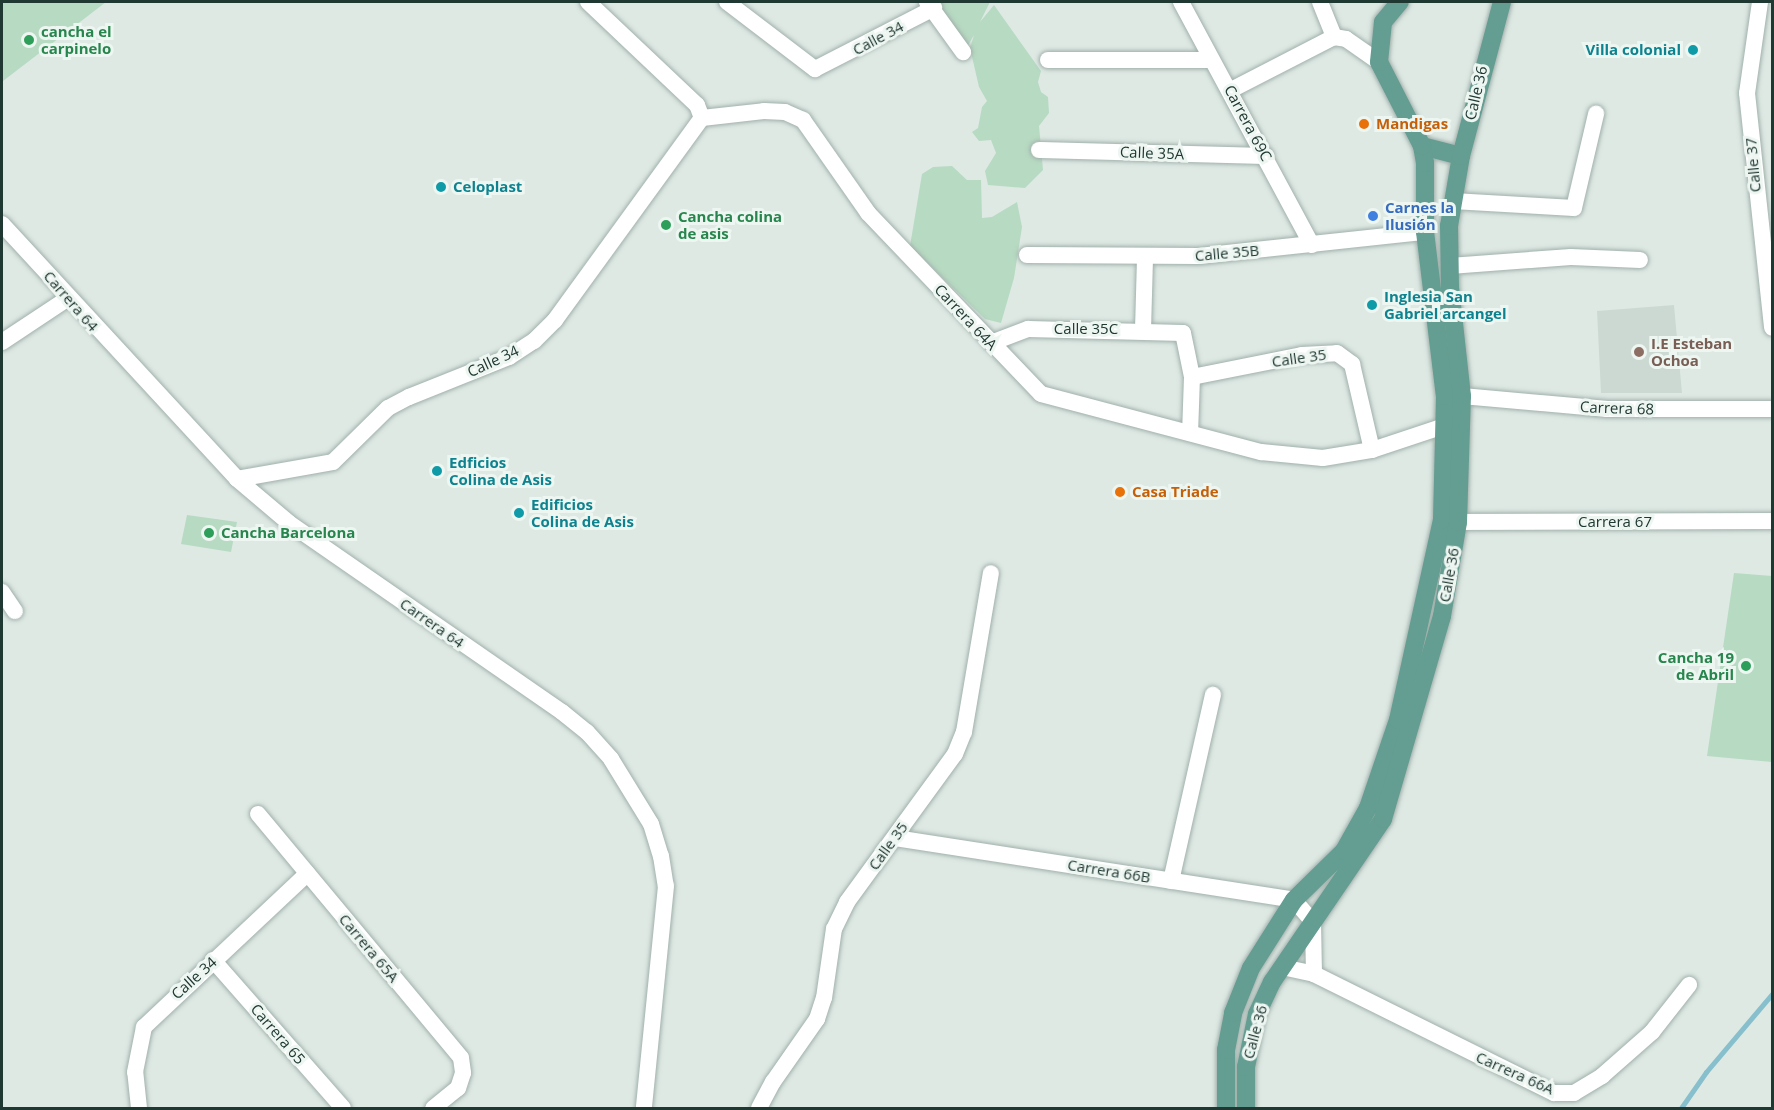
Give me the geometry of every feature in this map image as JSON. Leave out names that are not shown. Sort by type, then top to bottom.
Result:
[{"type":"main road","points":[[1400,2],[1383,22],[1379,62],[1422,146],[1461,156]]},
{"type":"main road","name":"Calle 36","points":[[1246,1108],[1250,1040],[1257,1014],[1282,967],[1383,819],[1439,628],[1458,522],[1462,396],[1449,266],[1453,201],[1461,156],[1496,7]]},
{"type":"main road","name":"Calle 36","points":[[1226,1108],[1226,1050],[1233,1013],[1251,968],[1294,900],[1344,850],[1368,808],[1398,720],[1442,520],[1445,397],[1425,232],[1422,146]]},
{"type":"street","points":[[588,2],[697,105],[702,118]]},
{"type":"street","name":"Calle 34","points":[[727,2],[807,67],[822,68],[930,5]]},
{"type":"street","name":"Carrera 69C","points":[[1181,2],[1211,60],[1231,90],[1312,245]]},
{"type":"street","points":[[1320,2],[1334,38]]},
{"type":"street","name":"Calle 37","points":[[1760,2],[1747,93],[1773,328]]},
{"type":"street","points":[[930,5],[963,52]]},
{"type":"street","points":[[1231,90],[1334,38],[1346,39],[1379,62]]},
{"type":"street","points":[[1048,60],[1211,60]]},
{"type":"street","name":"Carrera 64A","points":[[702,118],[765,111],[785,112],[803,120],[868,213],[1041,394],[1261,452],[1323,458],[1372,450],[1444,426]]},
{"type":"street","points":[[1453,201],[1574,208],[1596,114]]},
{"type":"street","name":"Calle 34","points":[[237,479],[333,462],[388,408],[409,396],[509,357],[534,340],[555,320],[702,118]]},
{"type":"street","name":"Calle 35A","points":[[1039,150],[1266,156]]},
{"type":"street","name":"Carrera 64","points":[[2,224],[27,248],[66,299],[237,479],[290,523],[587,732],[632,789],[658,845],[666,886],[644,1108]]},
{"type":"street","name":"Calle 35B","points":[[1027,255],[1145,256],[1312,245],[1425,232]]},
{"type":"street","points":[[1143,330],[1145,256]]},
{"type":"street","points":[[1449,266],[1571,257],[1640,260]]},
{"type":"street","points":[[2,342],[66,299]]},
{"type":"street","name":"Calle 35C","points":[[991,343],[1028,329],[1143,330],[1183,333],[1192,377]]},
{"type":"street","name":"Calle 35","points":[[1192,377],[1302,355],[1336,353],[1352,364],[1372,450]]},
{"type":"street","points":[[1190,433],[1192,377]]},
{"type":"street","name":"Carrera 68","points":[[1462,396],[1607,409],[1773,409]]},
{"type":"street","name":"Carrera 67","points":[[1458,522],[1773,521]]},
{"type":"street","name":"Calle 35","points":[[759,1108],[772,1082],[817,1019],[834,929],[847,902],[955,754],[964,732],[991,573]]},
{"type":"street","points":[[2,592],[15,612]]},
{"type":"street","points":[[1171,881],[1213,695]]},
{"type":"street","name":"Carrera 65A","points":[[258,814],[461,1059],[463,1073],[458,1088],[433,1108]]},
{"type":"street","name":"Carrera 66B","points":[[895,838],[1294,900]]},
{"type":"street","name":"Calle 34","points":[[138,1108],[135,1072],[144,1027],[213,960],[308,874]]},
{"type":"street","points":[[1294,900],[1313,922],[1314,974]]},
{"type":"street","name":"Carrera 65","points":[[213,960],[343,1108]]},
{"type":"street","name":"Carrera 66A","points":[[1282,967],[1314,974],[1554,1093],[1574,1094],[1602,1076],[1652,1032],[1689,985]]},
{"type":"shaded area","name":"I.E Esteban Ochoa","points":[[1674,305],[1682,393],[1601,393],[1597,311]]},
{"type":"green space","name":"cancha el carpinelo","points":[[2,2],[106,2],[3,81]]},
{"type":"green space","points":[[935,2],[990,2],[980,22],[994,5],[1041,71],[1038,82],[1041,92],[1048,97],[1049,113],[1039,126],[1043,170],[1025,188],[988,185],[985,171],[996,153],[991,140],[979,141],[972,132],[978,128],[982,107],[987,101],[979,87],[970,48],[974,35],[967,47]]},
{"type":"green space","points":[[952,166],[967,180],[981,180],[982,218],[992,217],[1017,202],[1022,227],[1014,278],[1001,323],[985,319],[910,246],[922,174],[933,167]]},
{"type":"green space","name":"Cancha Barcelona","points":[[187,515],[237,522],[231,552],[181,544]]},
{"type":"green space","name":"Cancha 19 de Abril","points":[[1734,573],[1772,576],[1772,762],[1707,756]]},
{"type":"waterway","points":[[1681,1108],[1706,1072],[1772,994]]},
{"type":"place","name":"cancha el carpinelo","points":[[29,40]]},
{"type":"place","name":"Villa colonial","points":[[1693,50]]},
{"type":"place","name":"Mandigas","points":[[1364,124]]},
{"type":"place","name":"Celoplast","points":[[441,187]]},
{"type":"place","name":"Carnes la Ilusión","points":[[1373,216]]},
{"type":"place","name":"Cancha colina de asis","points":[[666,225]]},
{"type":"place","name":"Inglesia San Gabriel arcangel","points":[[1372,305]]},
{"type":"place","name":"I.E Esteban Ochoa","points":[[1639,352]]},
{"type":"place","name":"Edficios Colina de Asis","points":[[437,471]]},
{"type":"place","name":"Casa Triade","points":[[1120,492]]},
{"type":"place","name":"Edificios Colina de Asis","points":[[519,513]]},
{"type":"place","name":"Cancha Barcelona","points":[[209,533]]},
{"type":"place","name":"Cancha 19 de Abril","points":[[1746,666]]}]
